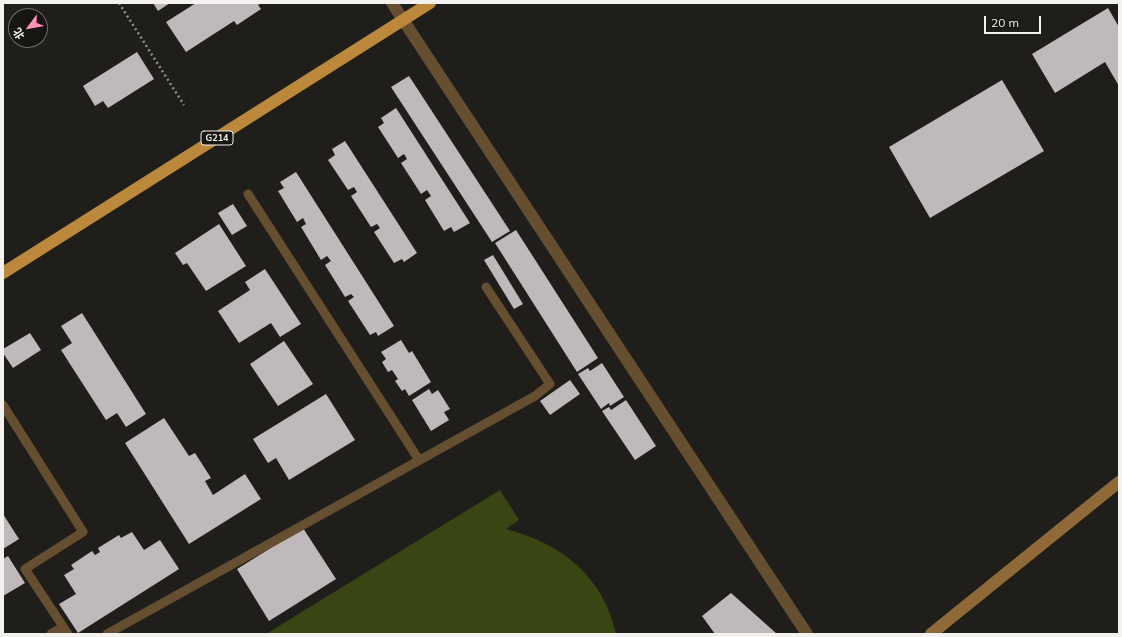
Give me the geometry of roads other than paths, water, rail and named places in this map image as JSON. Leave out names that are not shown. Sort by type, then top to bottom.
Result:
[{"type":"highway","name":"G214","points":[[3,273],[430,3]]},
{"type":"main road","points":[[931,634],[1119,482]]},
{"type":"street","points":[[392,3],[807,634]]},
{"type":"lane","points":[[248,194],[419,460]]},
{"type":"lane","points":[[107,634],[535,396],[550,384],[486,287]]},
{"type":"lane","points":[[3,405],[83,532],[25,569],[65,630],[51,634]]}]
